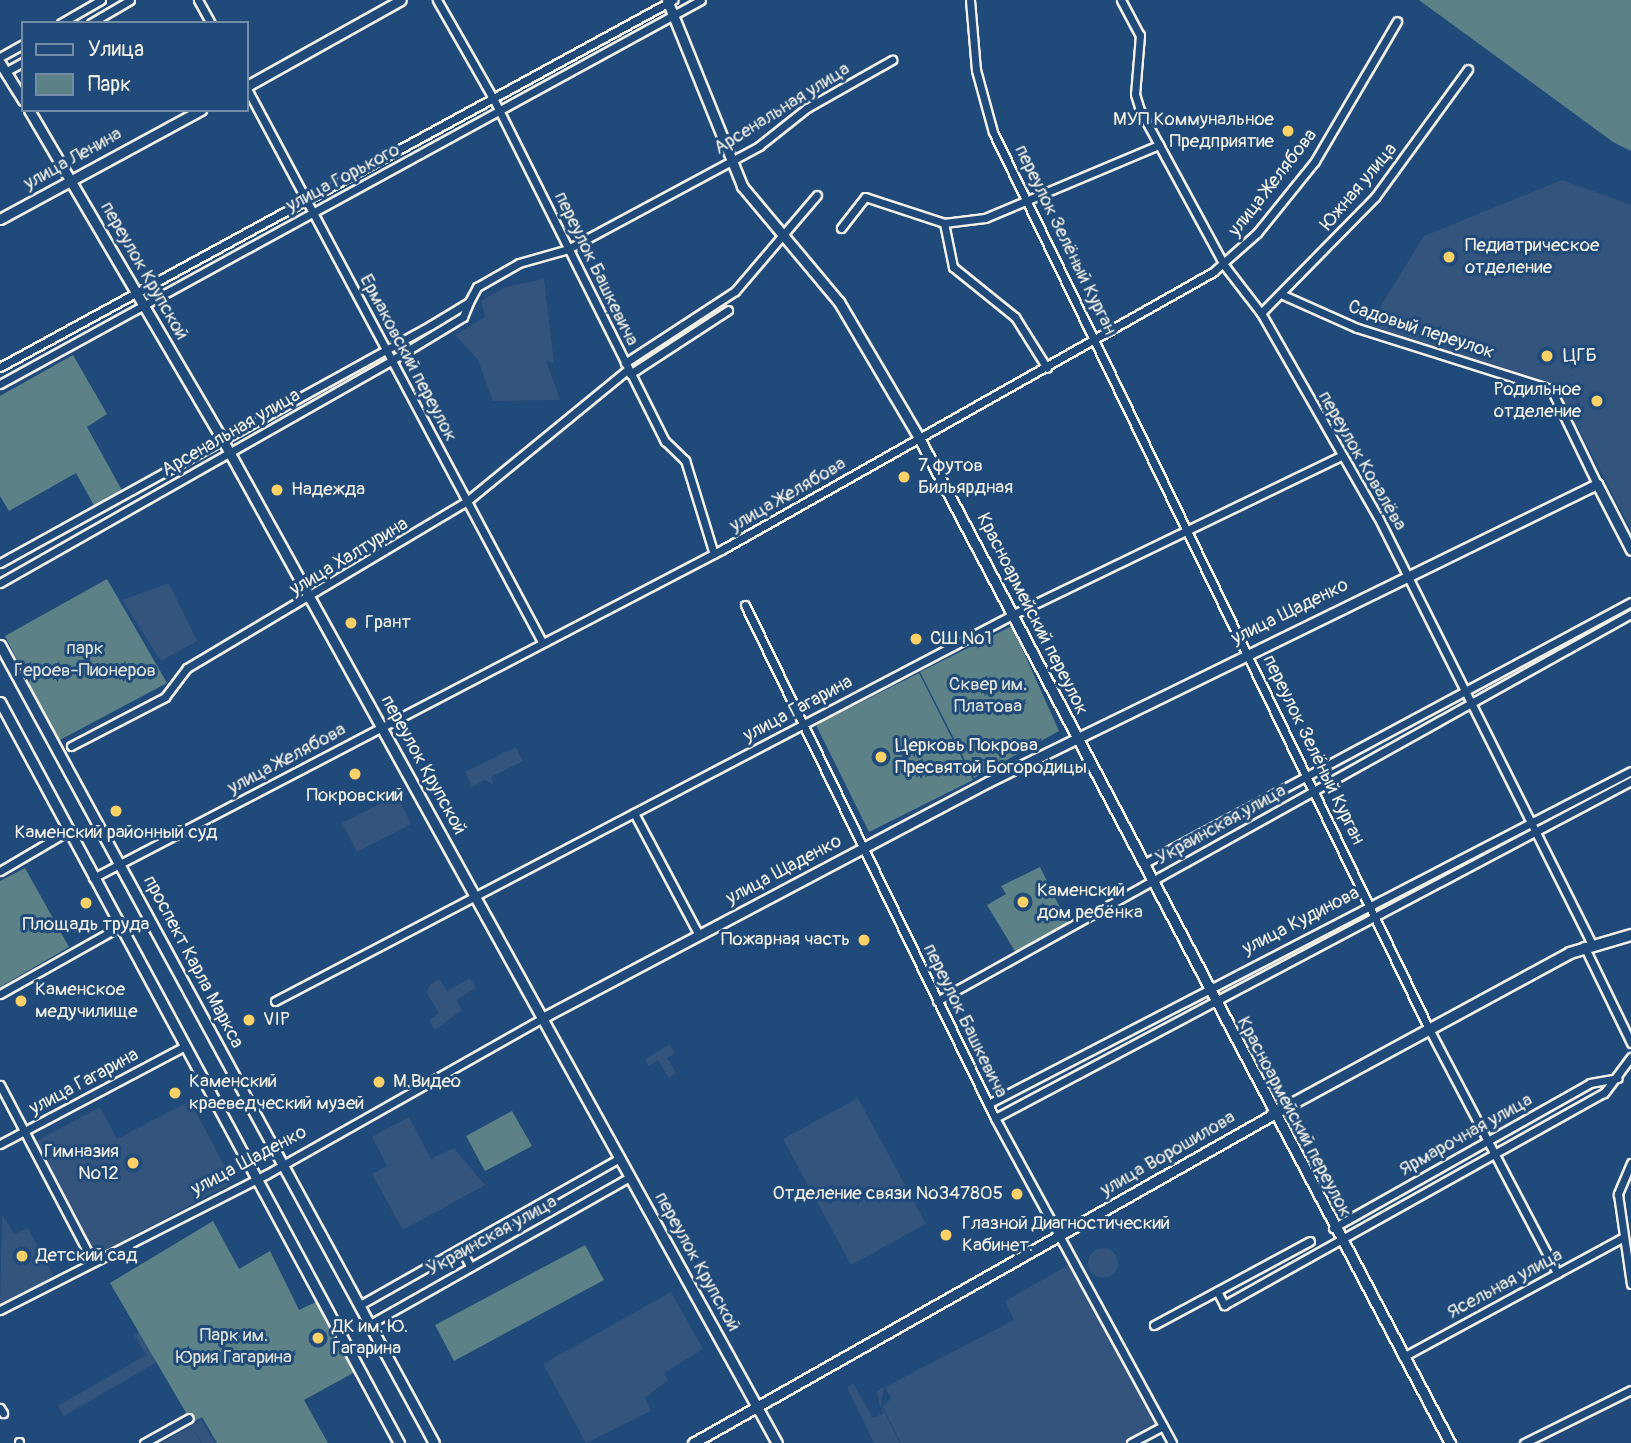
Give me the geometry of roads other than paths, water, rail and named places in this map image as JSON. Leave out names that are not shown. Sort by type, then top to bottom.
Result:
[{"type":"main road","name":"улица Ворошилова","points":[[1272,1115],[1587,944],[1631,935]]},
{"type":"street","points":[[65,21],[102,0]]},
{"type":"street","points":[[94,21],[130,0]]},
{"type":"street","points":[[198,0],[210,21]]},
{"type":"street","points":[[248,86],[401,0]]},
{"type":"street","name":"переулок Башкевича","points":[[437,0],[500,111],[665,441],[685,460],[714,554]]},
{"type":"street","name":"улица Горького","points":[[0,384],[701,0]]},
{"type":"street","name":"переулок Зелёный Курган","points":[[970,0],[984,101],[1096,341],[1310,776],[1429,1029],[1557,1273]]},
{"type":"street","name":"переулок Ковалёва","points":[[1121,0],[1140,34],[1136,99],[1158,145],[1224,265],[1261,313],[1406,574],[1534,833],[1631,1043]]},
{"type":"street","name":"улица Горького","points":[[0,367],[669,1]]},
{"type":"street","name":"Красноармейский переулок","points":[[669,1],[742,186],[784,231],[839,302],[919,438],[1014,614],[1076,740],[1145,863],[1272,1115],[1450,1443]]},
{"type":"street","name":"улица Желябова","points":[[93,878],[714,554],[1096,341],[1224,265],[1315,161],[1397,21]]},
{"type":"street","points":[[0,57],[21,45]]},
{"type":"street","name":"Арсенальная улица","points":[[0,583],[463,317],[477,287],[519,263],[568,248],[730,161],[892,60]]},
{"type":"street","points":[[21,62],[3,67],[21,97]]},
{"type":"street","name":"Южная улица","points":[[1261,313],[1283,295],[1375,197],[1468,69]]},
{"type":"street","name":"Ермаковский переулок","points":[[248,89],[304,199],[542,642]]},
{"type":"street","name":"переулок Крупской","points":[[30,112],[229,451],[777,1443]]},
{"type":"street","name":"улица Ленина","points":[[0,219],[197,112]]},
{"type":"street","points":[[841,228],[865,197],[944,222],[971,221],[1031,202],[1158,145]]},
{"type":"street","name":"улица Халтурина","points":[[71,746],[165,697],[187,668],[311,599],[467,500],[628,369],[735,291],[817,195]]},
{"type":"street","points":[[944,222],[953,267],[1015,317],[1047,368]]},
{"type":"street","name":"Садовый переулок","points":[[1283,295],[1357,328],[1551,389],[1597,484]]},
{"type":"street","name":"Арсенальная улица","points":[[0,562],[469,302]]},
{"type":"street","points":[[628,369],[728,310]]},
{"type":"street","name":"улица Гагарина","points":[[275,1001],[1014,614],[1340,456]]},
{"type":"street","points":[[1597,484],[1631,550]]},
{"type":"street","name":"улица Щаденко","points":[[0,1310],[256,1180],[544,1017],[863,848],[1406,574],[1597,484]]},
{"type":"street","name":"Украинская улица","points":[[1145,863],[1465,694],[1631,602]]},
{"type":"street","name":"переулок Башкевича","points":[[745,605],[995,1118],[1172,1443]]},
{"type":"street","name":"Украинская улица","points":[[937,1001],[1631,614]]},
{"type":"street","name":"проспект Карла Маркса","points":[[0,645],[434,1443]]},
{"type":"street","points":[[1,704],[183,1047],[400,1443]]},
{"type":"street","name":"улица Кудинова","points":[[988,1104],[1206,987],[1631,771]]},
{"type":"street","name":"улица Кудинова","points":[[995,1118],[1631,781]]},
{"type":"street","points":[[634,813],[698,935]]},
{"type":"street","points":[[0,871],[68,831]]},
{"type":"street","points":[[0,994],[119,927]]},
{"type":"street","name":"улица Гагарина","points":[[0,1144],[183,1047]]},
{"type":"street","points":[[1217,1292],[1224,1305],[1604,1093],[1619,1078],[1631,1057]]},
{"type":"street","name":"Ярмарочная улица","points":[[1333,1229],[1590,1083],[1619,1078]]},
{"type":"street","points":[[0,1085],[93,1262]]},
{"type":"street","name":"улица Ворошилова","points":[[693,1443],[1272,1115]]},
{"type":"street","name":"Украинская улица","points":[[360,1305],[620,1158]]},
{"type":"street","points":[[1631,1163],[1619,1183],[1622,1238],[1631,1284]]},
{"type":"street","name":"Украинская улица","points":[[370,1324],[630,1177]]},
{"type":"street","name":"Ясельная улица","points":[[1403,1357],[1622,1238]]},
{"type":"street","points":[[1154,1325],[1310,1241]]},
{"type":"street","points":[[461,1248],[470,1266]]},
{"type":"street","points":[[1524,1443],[1539,1439],[1631,1390]]},
{"type":"street","points":[[144,1443],[189,1418]]},
{"type":"street","points":[[1131,1443],[1163,1426]]},
{"type":"place","name":"МУП Коммунальное Предприятие","points":[[1288,131]]},
{"type":"place","name":"Педиатрическое отделение","points":[[1449,257]]},
{"type":"place","name":"ЦГБ","points":[[1547,356]]},
{"type":"place","name":"Родильное отделение","points":[[1597,401]]},
{"type":"place","name":"7 футов Бильярдная","points":[[904,477]]},
{"type":"place","name":"Надежда","points":[[277,490]]},
{"type":"place","name":"Грант","points":[[351,623]]},
{"type":"place","name":"СШ №1","points":[[916,639]]},
{"type":"place","name":"Церковь Покрова Пресвятой Богородицы","points":[[881,757]]},
{"type":"place","name":"Покровский","points":[[355,774]]},
{"type":"place","name":"Каменский районный суд","points":[[116,811]]},
{"type":"place","name":"Каменский дом ребёнка","points":[[1023,902]]},
{"type":"place","name":"Площадь труда","points":[[86,903]]},
{"type":"place","name":"Пожарная часть","points":[[864,940]]},
{"type":"place","name":"Каменское медучилище","points":[[21,1001]]},
{"type":"place","name":"VIP","points":[[249,1020]]},
{"type":"place","name":"М.Видео","points":[[379,1082]]},
{"type":"place","name":"Каменский краеведческий музей","points":[[175,1093]]},
{"type":"place","name":"Гимназия №12","points":[[133,1163]]},
{"type":"place","name":"Отделение связи №347805","points":[[1017,1194]]},
{"type":"place","name":"Глазной Диагностический Кабинет.","points":[[946,1235]]},
{"type":"place","name":"Детский сад","points":[[22,1256]]},
{"type":"place","name":"ДК им. Ю. Гагарина","points":[[318,1338]]},
{"type":"park label","name":"парк Героев-Пионеров","points":[[85,660]]},
{"type":"park label","name":"Сквер им. Платова","points":[[988,696]]},
{"type":"park label","name":"Парк им. Юрия Гагарина","points":[[234,1347]]}]
